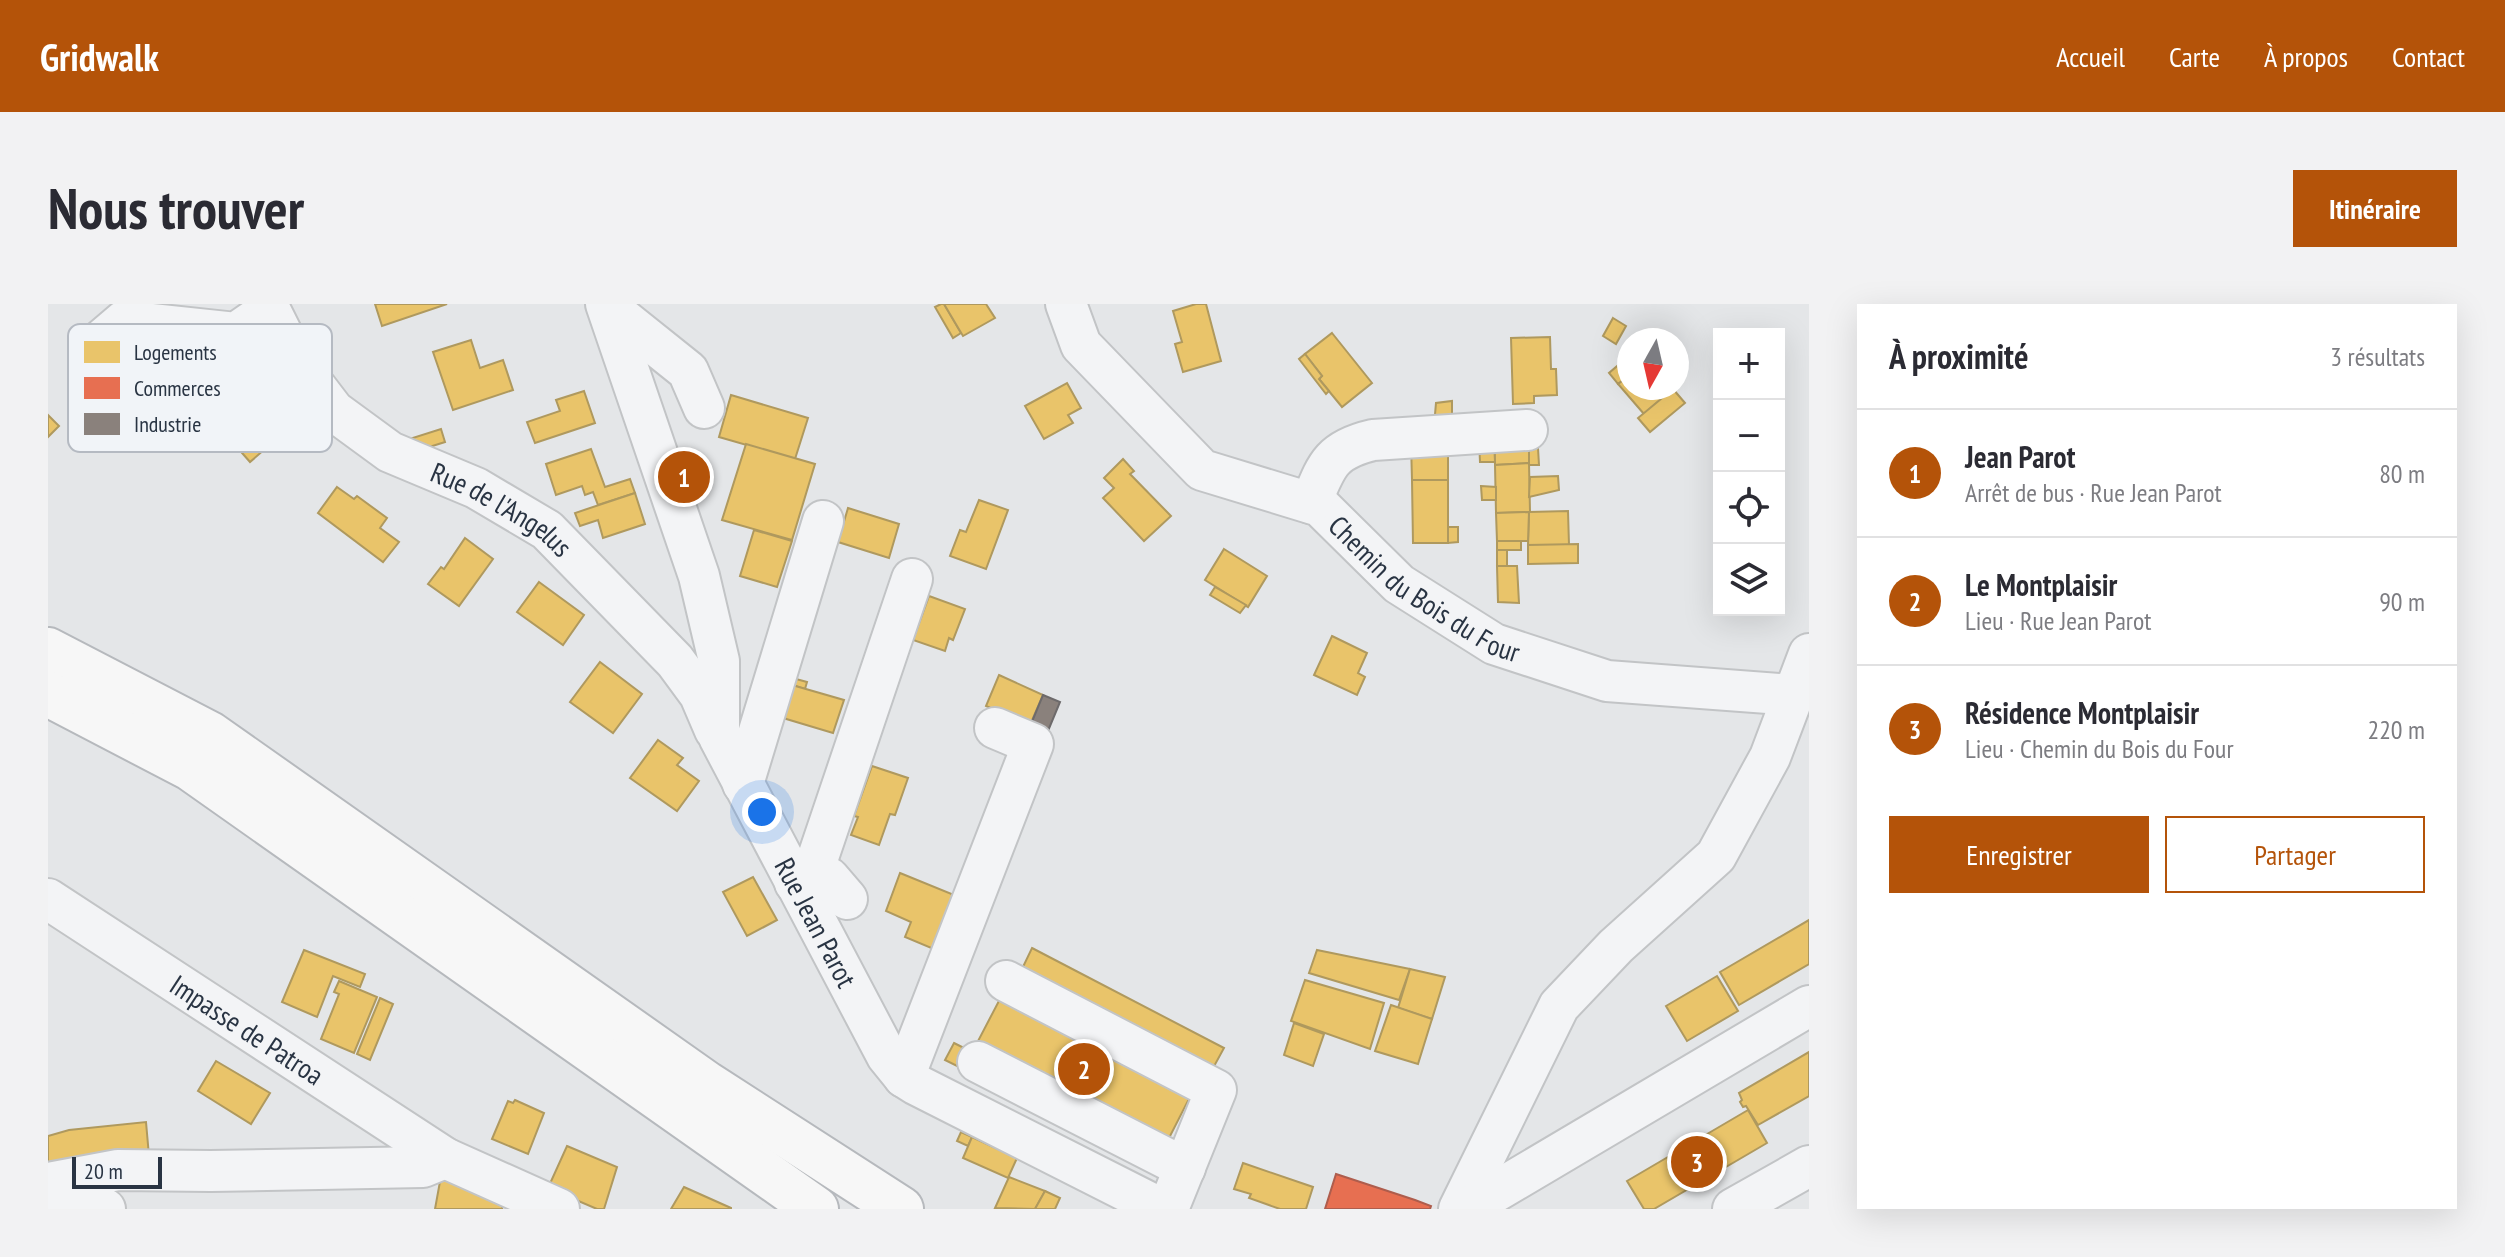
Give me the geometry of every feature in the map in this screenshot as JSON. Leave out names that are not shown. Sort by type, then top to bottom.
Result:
[{"type":"highway","points":[[48,650],[210,734],[707,1084],[901,1209]]},
{"type":"highway","points":[[48,694],[190,768],[816,1209]]},
{"type":"street","points":[[1066,304],[1081,345],[1202,470],[1311,503]]},
{"type":"street","points":[[607,306],[688,371],[704,408]]},
{"type":"street","name":"Rue Jean Parot","points":[[607,306],[699,576],[719,661],[719,737],[743,784],[803,882],[887,1056],[904,1077],[1162,1209]]},
{"type":"street","points":[[247,324],[268,307]]},
{"type":"street","points":[[120,324],[124,321],[152,324]]},
{"type":"street","name":"Rue de l'Angelus","points":[[332,408],[390,452],[476,488],[547,530],[675,661],[700,695],[719,737]]},
{"type":"street","name":"Chemin du Bois du Four","points":[[1527,430],[1373,440],[1352,445],[1327,463],[1311,503],[1320,506],[1399,584],[1494,644],[1607,681],[1794,695]]},
{"type":"street","points":[[743,784],[823,521]]},
{"type":"street","points":[[847,899],[829,878],[803,882],[912,579]]},
{"type":"street","points":[[1459,1209],[1559,1006],[1616,946],[1716,856],[1770,757],[1809,654]]},
{"type":"street","points":[[904,1077],[1033,744],[995,728]]},
{"type":"street","name":"Impasse de Patroa","points":[[48,899],[445,1158],[559,1209]]},
{"type":"street","points":[[1006,981],[1216,1090],[1168,1209]]},
{"type":"street","points":[[1466,1209],[1809,1006]]},
{"type":"street","points":[[978,1062],[1185,1168]]},
{"type":"street","points":[[48,1183],[118,1170],[423,1167],[445,1158]]},
{"type":"street","points":[[1733,1209],[1809,1166]]},
{"type":"street","points":[[48,1198],[105,1209]]},
{"type":"building: Logements","points":[[375,304],[447,304],[382,326]]},
{"type":"building: Logements","points":[[944,304],[961,333],[953,338],[935,307]]},
{"type":"building: Logements","points":[[944,304],[986,304],[995,318],[963,336]]},
{"type":"building: Logements","points":[[1206,304],[1221,361],[1183,372],[1175,344],[1182,342],[1173,311]]},
{"type":"building: Logements","points":[[1613,318],[1626,326],[1617,328],[1616,344],[1603,336]]},
{"type":"building: Logements","points":[[1332,333],[1372,383],[1342,407],[1319,379],[1322,376],[1305,354]]},
{"type":"building: Logements","points":[[1550,337],[1551,369],[1556,369],[1557,395],[1534,396],[1534,403],[1513,404],[1511,338]]},
{"type":"building: Logements","points":[[471,340],[480,368],[503,360],[513,390],[453,410],[433,352]]},
{"type":"building: Logements","points":[[1305,354],[1322,376],[1319,379],[1329,391],[1326,394],[1299,359]]},
{"type":"building: Logements","points":[[1617,366],[1617,383],[1609,373]]},
{"type":"building: Logements","points":[[1067,383],[1081,408],[1068,415],[1073,423],[1044,439],[1025,406]]},
{"type":"building: Logements","points":[[584,391],[595,423],[535,443],[527,422],[560,411],[556,400]]},
{"type":"building: Logements","points":[[731,395],[808,418],[795,459],[719,437]]},
{"type":"building: Logements","points":[[1632,400],[1660,400],[1644,414]]},
{"type":"building: Logements","points":[[1660,400],[1682,400],[1685,403],[1650,432],[1638,418]]},
{"type":"building: Logements","points":[[1452,401],[1452,425],[1434,426],[1436,403]]},
{"type":"building: Logements","points":[[48,415],[59,426],[48,437]]},
{"type":"building: Logements","points":[[441,429],[445,442],[423,449],[403,441]]},
{"type":"building: Logements","points":[[1494,439],[1529,448],[1529,463],[1495,465]]},
{"type":"building: Logements","points":[[1494,439],[1495,462],[1480,462],[1479,440]]},
{"type":"building: Logements","points":[[1448,441],[1448,480],[1412,480],[1411,443]]},
{"type":"building: Logements","points":[[746,444],[815,464],[792,540],[722,520]]},
{"type":"building: Logements","points":[[1529,448],[1538,448],[1539,465],[1529,465]]},
{"type":"building: Logements","points":[[591,449],[605,487],[630,479],[635,493],[598,505],[593,492],[585,495],[582,486],[556,495],[546,464]]},
{"type":"building: Logements","points":[[241,452],[262,452],[250,462]]},
{"type":"building: Logements","points":[[1123,459],[1134,471],[1130,474],[1171,516],[1144,541],[1103,498],[1114,488],[1104,478]]},
{"type":"building: Logements","points":[[1529,463],[1530,512],[1496,513],[1495,465]]},
{"type":"building: Logements","points":[[1558,476],[1559,490],[1529,497],[1530,477]]},
{"type":"building: Logements","points":[[1412,480],[1448,480],[1448,543],[1413,543]]},
{"type":"building: Logements","points":[[1481,486],[1496,487],[1496,500],[1482,500]]},
{"type":"building: Logements","points":[[337,487],[354,499],[357,496],[387,518],[380,528],[399,542],[383,562],[318,513]]},
{"type":"building: Logements","points":[[635,493],[645,524],[603,538],[598,520],[580,526],[575,513]]},
{"type":"building: Logements","points":[[979,500],[1008,510],[986,569],[950,556],[960,530],[966,532]]},
{"type":"building: Logements","points":[[848,508],[899,524],[889,558],[838,542]]},
{"type":"building: Logements","points":[[1568,511],[1569,545],[1528,545],[1529,512]]},
{"type":"building: Logements","points":[[1529,512],[1528,541],[1497,541],[1496,513]]},
{"type":"building: Logements","points":[[1448,527],[1458,527],[1458,542],[1448,543]]},
{"type":"building: Logements","points":[[754,530],[792,541],[777,587],[740,576]]},
{"type":"building: Logements","points":[[465,538],[493,559],[459,606],[428,584],[441,567],[444,569]]},
{"type":"building: Logements","points":[[1497,541],[1521,541],[1521,550],[1497,550]]},
{"type":"building: Logements","points":[[1578,544],[1578,563],[1528,564],[1528,545]]},
{"type":"building: Logements","points":[[1224,549],[1267,576],[1248,607],[1205,580]]},
{"type":"building: Logements","points":[[1497,550],[1507,550],[1507,566],[1497,566]]},
{"type":"building: Logements","points":[[1497,566],[1517,566],[1519,603],[1498,602]]},
{"type":"building: Logements","points":[[539,582],[584,615],[563,645],[517,612]]},
{"type":"building: Logements","points":[[1215,587],[1246,605],[1240,613],[1210,595]]},
{"type":"building: Logements","points":[[929,596],[965,609],[953,640],[949,638],[945,651],[913,640]]},
{"type":"building: Logements","points":[[1332,636],[1367,653],[1358,673],[1365,677],[1357,695],[1314,675]]},
{"type":"building: Logements","points":[[600,662],[642,694],[613,733],[570,702]]},
{"type":"building: Logements","points":[[999,675],[1043,695],[1030,725],[986,706]]},
{"type":"building: Logements","points":[[785,676],[807,682],[805,689],[792,685]]},
{"type":"building: Logements","points":[[792,685],[844,700],[833,733],[783,718]]},
{"type":"building: Logements","points":[[658,740],[683,758],[677,765],[699,781],[677,811],[630,778]]},
{"type":"building: Logements","points":[[872,766],[908,778],[895,815],[890,814],[879,845],[851,835],[858,817],[854,816]]},
{"type":"building: Logements","points":[[900,873],[959,897],[936,950],[905,937],[911,922],[886,911]]},
{"type":"building: Logements","points":[[753,877],[777,920],[747,936],[723,892]]},
{"type":"building: Logements","points":[[1809,920],[1809,964],[1739,1005],[1720,972]]},
{"type":"building: Logements","points":[[1032,948],[1224,1048],[1212,1070],[1021,971]]},
{"type":"building: Logements","points":[[304,950],[365,974],[360,987],[333,976],[317,1017],[282,1002]]},
{"type":"building: Logements","points":[[1317,950],[1410,969],[1399,1000],[1309,973]]},
{"type":"building: Logements","points":[[1410,969],[1445,977],[1432,1019],[1398,1008]]},
{"type":"building: Logements","points":[[1717,976],[1738,1011],[1687,1041],[1666,1006]]},
{"type":"building: Logements","points":[[1305,980],[1384,1003],[1370,1049],[1291,1021]]},
{"type":"building: Logements","points":[[339,981],[377,997],[354,1053],[321,1039],[339,994],[334,992]]},
{"type":"building: Logements","points":[[1001,997],[1191,1095],[1167,1142],[977,1043]]},
{"type":"building: Logements","points":[[380,998],[393,1004],[370,1060],[357,1054]]},
{"type":"building: Logements","points":[[1391,1005],[1432,1019],[1418,1064],[1375,1051]]},
{"type":"building: Logements","points":[[1294,1023],[1324,1034],[1313,1066],[1284,1055]]},
{"type":"building: Logements","points":[[954,1043],[970,1051],[961,1068],[945,1060]]},
{"type":"building: Logements","points":[[1809,1052],[1809,1096],[1758,1125],[1740,1102],[1739,1093]]},
{"type":"building: Logements","points":[[216,1061],[270,1093],[251,1124],[198,1091]]},
{"type":"building: Logements","points":[[515,1100],[544,1113],[528,1154],[492,1139],[508,1101],[513,1103]]},
{"type":"building: Logements","points":[[1748,1110],[1767,1143],[1654,1209],[1644,1209],[1627,1181]]},
{"type":"building: Logements","points":[[146,1122],[149,1156],[48,1167],[48,1136],[69,1130]]},
{"type":"building: Logements","points":[[961,1132],[972,1137],[968,1146],[957,1141]]},
{"type":"building: Logements","points":[[972,1137],[1017,1158],[1008,1178],[963,1158]]},
{"type":"building: Logements","points":[[567,1146],[617,1167],[604,1209],[597,1209],[548,1188]]},
{"type":"building: Logements","points":[[1243,1163],[1313,1187],[1306,1209],[1280,1209],[1234,1189]]},
{"type":"building: Logements","points":[[441,1176],[504,1197],[502,1209],[435,1209]]},
{"type":"building: Logements","points":[[1009,1177],[1045,1191],[1035,1209],[995,1208]]},
{"type":"building: Logements","points":[[684,1187],[731,1208],[731,1209],[671,1209]]},
{"type":"building: Logements","points":[[1045,1191],[1060,1198],[1055,1209],[1035,1209]]},
{"type":"building: Commerces","points":[[1336,1174],[1415,1200],[1431,1206],[1430,1209],[1325,1209]]},
{"type":"building: Industrie","points":[[1043,695],[1060,702],[1048,731],[1031,724]]},
{"type":"place","name":"Jean Parot","points":[[684,477]]},
{"type":"place","name":"Le Montplaisir","points":[[1084,1069]]},
{"type":"place","name":"Résidence Montplaisir","points":[[1697,1162]]}]
